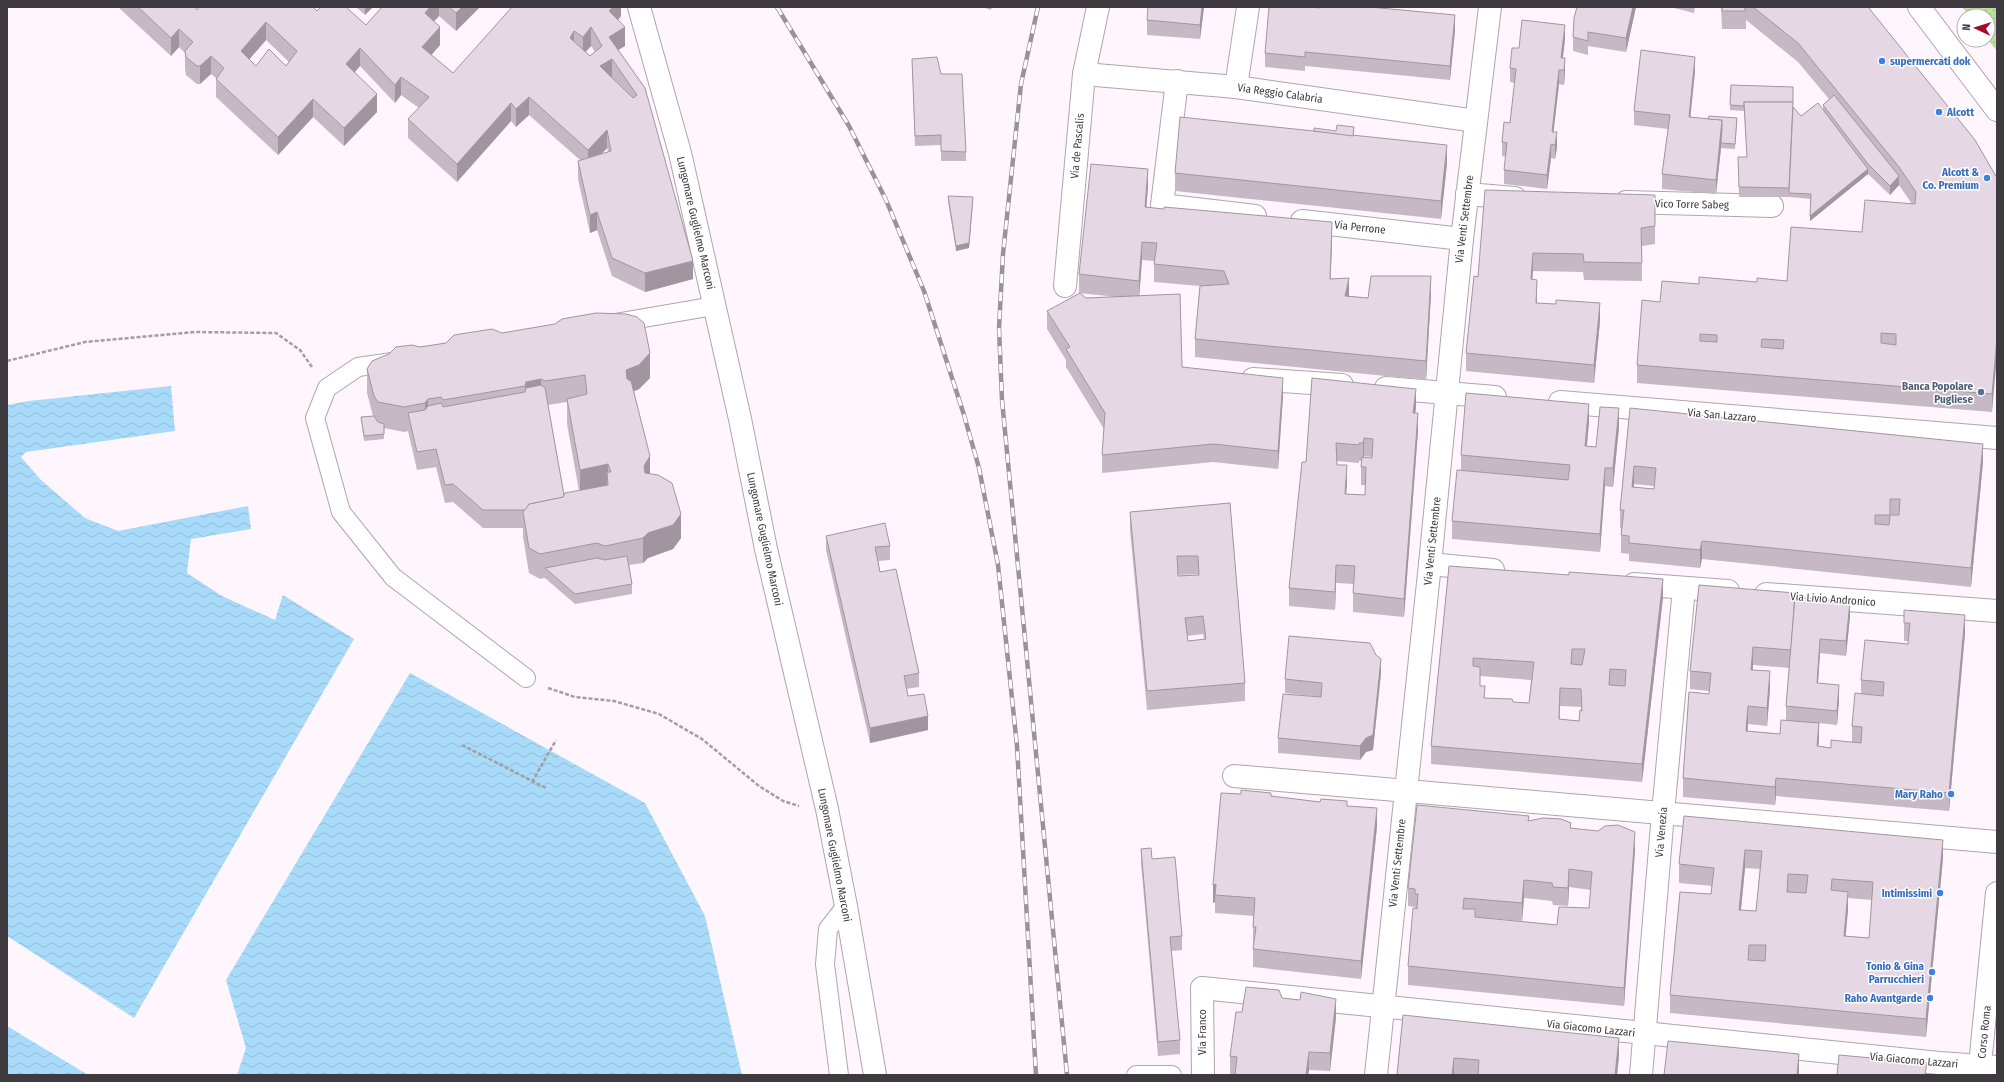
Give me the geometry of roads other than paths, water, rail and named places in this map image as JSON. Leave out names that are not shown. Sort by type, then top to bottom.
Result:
[{"type":"street","name":"Lungomare Guglielmo Marconi","points":[[639,7],[680,153],[740,419],[766,549],[827,809],[846,906],[875,1075]]},
{"type":"street","name":"Via de Pascalis","points":[[1065,286],[1084,74],[1098,7]]},
{"type":"street","points":[[1236,87],[1248,7]]},
{"type":"street","name":"Via Venti Settembre","points":[[1376,1075],[1430,564],[1462,239],[1490,7]]},
{"type":"street","points":[[1919,7],[1997,110]]},
{"type":"street","name":"Via Reggio Calabria","points":[[1084,74],[1236,87],[1476,121]]},
{"type":"street","name":"Via Perrone","points":[[1177,81],[1162,205],[1462,239]]},
{"type":"street","points":[[1467,194],[1535,200]]},
{"type":"street","name":"Vico Torre Sabeg","points":[[1606,202],[1772,206]]},
{"type":"street","points":[[1236,377],[1517,398]]},
{"type":"street","name":"Via San Lazzaro","points":[[1541,400],[1997,438]]},
{"type":"street","points":[[1430,564],[1510,572]]},
{"type":"street","name":"Via Livio Andronico","points":[[1613,582],[1997,611]]},
{"type":"street","name":"Via Venezia","points":[[1641,1075],[1684,588]]},
{"type":"street","points":[[1234,776],[1997,842]]},
{"type":"street","name":"Corso Roma","points":[[1986,1069],[1997,892]]},
{"type":"street","name":"Via Giacomo Lazzari","points":[[1202,988],[1986,1069]]},
{"type":"street","name":"Via Franco","points":[[1202,988],[1203,1075]]},
{"type":"lane","points":[[598,326],[714,306]]},
{"type":"lane","points":[[405,360],[358,368],[327,388],[315,418],[341,512],[393,577],[526,678]]},
{"type":"lane","points":[[839,1075],[825,964],[828,929],[846,906]]},
{"type":"lane","points":[[1136,1075],[1172,1074]]},
{"type":"water","points":[[171,386],[175,431],[26,452],[21,457],[41,480],[85,518],[118,531],[248,506],[251,529],[191,539],[187,573],[222,596],[275,620],[283,595],[354,639],[134,1018],[7,936],[7,405],[29,401]]},
{"type":"water","points":[[410,673],[645,803],[705,916],[742,1075],[237,1075],[246,1048],[226,980]]},
{"type":"water","points":[[7,1026],[88,1075],[7,1075]]},
{"type":"railway","points":[[777,7],[849,126],[886,200],[924,291],[964,415],[979,468],[998,565],[1017,746],[1036,1075]]},
{"type":"railway","points":[[1038,7],[1021,84],[1003,254],[999,328],[1002,400],[1067,1075]]},
{"type":"place","name":"supermercati dok","points":[[1882,61]]},
{"type":"place","name":"Alcott","points":[[1939,112]]},
{"type":"place","name":"Alcott & Co. Premium","points":[[1987,178]]},
{"type":"place","name":"Banca Popolare Pugliese","points":[[1981,392]]},
{"type":"place","name":"Mary Raho","points":[[1951,794]]},
{"type":"place","name":"Intimissimi","points":[[1940,893]]},
{"type":"place","name":"Tonio & Gina Parrucchieri","points":[[1932,972]]},
{"type":"place","name":"Raho Avantgarde","points":[[1930,998]]}]
